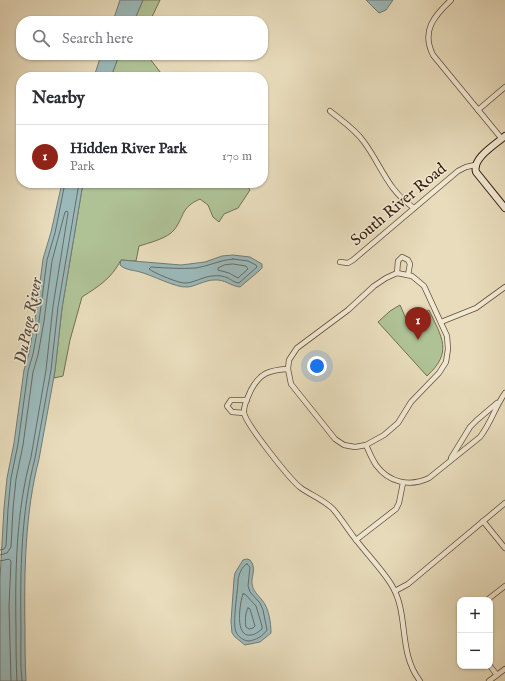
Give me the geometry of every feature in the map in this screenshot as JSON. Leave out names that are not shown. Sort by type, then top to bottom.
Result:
[{"type":"street","points":[[451,0],[436,16],[430,26],[428,36],[429,46],[433,55],[503,138],[479,158],[476,165],[476,172],[505,208]]},
{"type":"street","points":[[478,110],[505,87]]},
{"type":"street","points":[[330,110],[352,128],[360,137],[372,154],[387,181],[406,203],[414,208]]},
{"type":"street","name":"South River Road","points":[[340,262],[348,263],[353,260],[458,171],[466,167],[476,165]]},
{"type":"street","points":[[397,273],[398,261],[402,257],[408,260],[410,264],[408,275]]},
{"type":"street","points":[[397,273],[415,278],[424,286],[447,336],[448,349],[446,362],[443,368],[411,402],[392,430],[366,445],[355,447],[344,446],[335,439],[291,384],[288,369],[289,360],[298,348],[348,310],[374,286],[397,273]]},
{"type":"street","points":[[441,322],[476,308],[505,287]]},
{"type":"street","points":[[288,369],[273,370],[262,375],[252,388],[244,413],[249,425],[291,478],[300,487],[321,499],[334,510],[390,582],[399,601],[407,657],[411,667],[420,681]]},
{"type":"street","points":[[366,445],[375,464],[383,474],[394,481],[403,483],[420,482],[429,478],[480,437],[487,428],[499,402],[505,393]]},
{"type":"street","points":[[244,413],[232,412],[227,406],[231,400],[247,400]]},
{"type":"street","points":[[449,461],[470,427],[476,420],[499,402]]},
{"type":"street","points":[[356,540],[396,508],[399,503],[403,483]]},
{"type":"street","points":[[395,591],[408,584],[505,503]]},
{"type":"street","points":[[483,521],[505,548]]},
{"type":"street","points":[[492,597],[505,586]]},
{"type":"street","points":[[489,681],[505,668]]},
{"type":"street","points":[[492,669],[497,675]]},
{"type":"green space","points":[[143,0],[160,0],[152,16],[136,16]]},
{"type":"green space","points":[[117,60],[151,60],[160,72],[113,72]]},
{"type":"green space","points":[[82,188],[249,188],[250,190],[238,208],[224,214],[219,222],[213,217],[208,205],[200,199],[194,202],[186,209],[171,233],[158,240],[139,246],[136,261],[121,260],[109,277],[82,297],[70,340],[63,376],[54,378],[62,308]]},
{"type":"green space","points":[[400,305],[407,321],[429,310],[438,329],[443,344],[442,352],[440,360],[427,376],[378,322],[390,311]]},
{"type":"water","points":[[120,0],[143,0],[136,16],[115,16]]},
{"type":"water","points":[[366,0],[393,0],[386,10],[379,13]]},
{"type":"water","points":[[99,60],[117,60],[113,72],[96,72]]},
{"type":"water","points":[[61,188],[82,188],[62,308],[55,371],[34,479],[28,522],[25,587],[26,681],[0,681],[0,579],[7,478],[14,443],[24,370],[29,353],[35,320],[43,259]]},
{"type":"water","points":[[233,255],[250,257],[262,264],[262,268],[240,287],[218,280],[211,280],[190,287],[182,287],[127,269],[120,265],[121,260],[181,265],[205,262],[222,256]]},
{"type":"water","points":[[243,560],[250,560],[253,566],[253,589],[264,603],[268,611],[271,633],[260,642],[245,645],[232,633],[231,622],[235,573]]},
{"type":"place","name":"Hidden River Park","points":[[418,340]]},
{"type":"water label","name":"DuPage River","points":[[29,321]]}]
